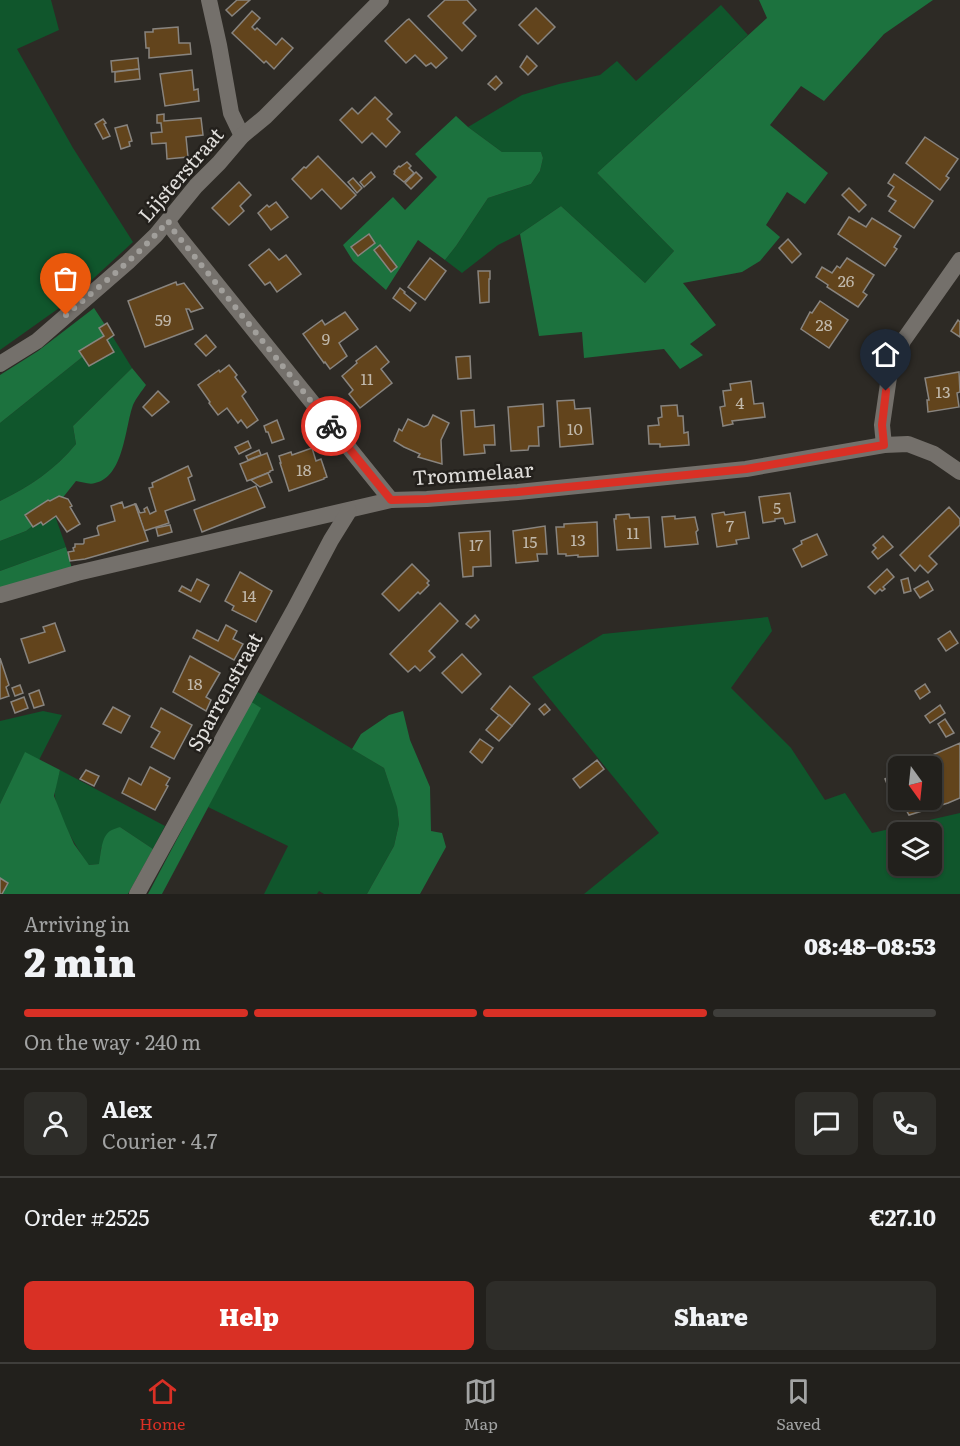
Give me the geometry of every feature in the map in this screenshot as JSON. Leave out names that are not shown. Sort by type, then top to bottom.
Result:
[{"type":"street","points":[[209,0],[231,113],[242,136]]},
{"type":"street","name":"Lijsterstraat","points":[[0,364],[38,340],[128,262],[156,235],[196,186],[242,136],[265,117],[381,0]]},
{"type":"street","points":[[168,221],[391,500]]},
{"type":"street","points":[[884,445],[882,425],[889,377],[903,341],[960,260]]},
{"type":"street","name":"Trommelaar","points":[[0,595],[77,573],[391,500],[518,492],[746,469],[884,445],[908,444],[934,454],[960,472]]},
{"type":"street","name":"Sparrenstraat","points":[[137,894],[348,511]]},
{"type":"green space","points":[[0,0],[51,0],[59,30],[17,49],[73,148],[133,242],[69,301],[0,350]]},
{"type":"green space","points":[[759,0],[933,0],[884,34],[824,101],[801,86],[770,125],[828,173],[805,204],[787,192],[766,225],[780,237],[760,261],[742,272],[683,283],[716,325],[690,344],[703,355],[680,369],[664,349],[584,358],[582,332],[539,336],[520,234],[561,206],[645,283],[674,251],[597,173],[767,18]]},
{"type":"green space","points":[[721,5],[748,35],[597,173],[674,251],[645,283],[561,206],[520,234],[498,245],[462,273],[445,260],[488,198],[531,184],[540,171],[543,158],[541,152],[502,152],[468,127],[522,95],[600,75],[617,61],[636,81]]},
{"type":"green space","points":[[456,116],[502,152],[541,152],[543,158],[540,171],[531,184],[488,198],[445,260],[418,240],[386,290],[353,261],[343,245],[393,197],[405,210],[437,177],[415,154]]},
{"type":"green space","points":[[94,308],[111,334],[0,423],[0,375],[38,351]]},
{"type":"green space","points":[[111,334],[132,368],[73,426],[76,444],[68,453],[41,477],[0,501],[0,423]]},
{"type":"green space","points":[[132,368],[146,385],[133,405],[122,450],[112,471],[105,479],[95,483],[76,481],[53,510],[26,531],[0,541],[0,501],[41,477],[68,453],[76,444],[73,426]]},
{"type":"green space","points":[[53,510],[66,547],[0,571],[0,541],[26,531]]},
{"type":"green space","points":[[66,547],[72,569],[0,589],[0,571]]},
{"type":"green space","points":[[768,617],[772,631],[731,688],[791,748],[825,800],[845,793],[872,833],[888,829],[888,876],[942,876],[942,822],[920,822],[960,813],[960,894],[584,894],[659,833],[532,677],[603,634]]},
{"type":"green space","points":[[256,691],[384,768],[397,806],[399,824],[394,846],[367,894],[324,894],[319,891],[317,894],[264,894],[288,846],[208,807],[260,709],[250,701]]},
{"type":"green space","points":[[250,701],[261,708],[162,894],[148,894]]},
{"type":"green space","points":[[43,711],[62,715],[39,760],[25,753],[0,804],[0,721]]},
{"type":"green space","points":[[403,711],[410,740],[430,787],[431,831],[442,833],[446,847],[420,894],[367,894],[394,846],[399,824],[397,807],[384,768],[352,749],[361,734],[389,715]]},
{"type":"green space","points":[[25,752],[60,770],[54,796],[74,844],[89,865],[99,864],[105,837],[110,831],[120,827],[153,849],[128,894],[0,894],[0,804]]},
{"type":"green space","points":[[60,770],[165,826],[153,849],[120,827],[101,848],[100,864],[89,865],[73,841],[55,800]]},
{"type":"building","points":[[237,0],[250,0],[232,16],[226,10]]},
{"type":"building","points":[[445,0],[467,0],[476,10],[463,23],[476,36],[462,51],[428,16]]},
{"type":"building","points":[[536,8],[555,27],[538,44],[519,25]]},
{"type":"building","points":[[252,11],[260,18],[252,27],[255,30],[257,28],[276,45],[282,38],[293,48],[274,69],[266,61],[264,63],[232,33]]},
{"type":"building","points":[[409,19],[447,58],[436,68],[431,63],[426,66],[415,55],[406,63],[385,41]]},
{"type":"building","points":[[178,27],[179,43],[190,43],[191,54],[149,58],[145,32]]},
{"type":"building","points":[[527,56],[537,66],[528,75],[520,67]]},
{"type":"building","points":[[138,58],[139,69],[112,72],[111,61]]},
{"type":"building","points":[[139,69],[140,79],[115,82],[115,72]]},
{"type":"building","points":[[192,70],[194,90],[198,89],[199,101],[165,106],[160,74]]},
{"type":"building","points":[[496,76],[502,83],[495,90],[488,84]]},
{"type":"building","points":[[375,97],[392,114],[387,119],[400,132],[386,147],[372,133],[362,143],[340,120],[352,108],[358,114]]},
{"type":"building","points":[[164,114],[164,121],[201,118],[203,135],[186,137],[188,157],[167,159],[166,143],[152,144],[151,133],[162,132],[161,123],[157,123],[157,115]]},
{"type":"building","points":[[103,119],[110,136],[103,139],[95,124]]},
{"type":"building","points":[[127,125],[132,141],[129,142],[130,146],[121,149],[115,128]]},
{"type":"building","points":[[925,137],[958,159],[946,176],[949,178],[940,190],[906,163]]},
{"type":"building","points":[[318,156],[356,195],[341,209],[322,189],[311,199],[292,179]]},
{"type":"building","points":[[407,162],[414,173],[404,182],[394,174],[394,171]]},
{"type":"building","points":[[371,172],[375,177],[364,187],[360,182]]},
{"type":"building","points":[[416,172],[422,178],[411,189],[405,183]]},
{"type":"building","points":[[894,174],[933,201],[914,228],[889,211],[896,201],[888,196],[894,187],[888,183]]},
{"type":"building","points":[[353,178],[362,188],[357,193],[348,182]]},
{"type":"building","points":[[239,182],[251,195],[240,206],[244,211],[229,225],[212,208]]},
{"type":"building","points":[[849,188],[866,205],[859,212],[842,195]]},
{"type":"building","points":[[276,202],[288,217],[271,230],[258,213],[267,205],[269,207]]},
{"type":"building","points":[[849,217],[866,227],[872,218],[901,236],[894,247],[897,249],[885,266],[838,234]]},
{"type":"building","points":[[369,234],[375,243],[358,256],[351,247]]},
{"type":"building","points":[[788,239],[801,254],[792,263],[779,248]]},
{"type":"building","points":[[380,245],[397,267],[391,272],[374,250]]},
{"type":"building","points":[[269,249],[279,260],[286,255],[301,274],[277,292],[270,282],[265,285],[249,265]]},
{"type":"building","points":[[430,258],[446,271],[425,300],[408,287]]},
{"type":"building","points":[[847,258],[874,275],[863,292],[867,295],[858,307],[816,277],[822,267],[832,273],[837,266],[840,268]]},
{"type":"building","points":[[478,271],[490,271],[489,302],[480,303]]},
{"type":"building","points":[[176,282],[177,285],[184,283],[203,308],[191,312],[186,309],[193,329],[145,347],[128,301]]},
{"type":"building","points":[[400,288],[416,303],[410,311],[393,298]]},
{"type":"building","points":[[820,301],[848,320],[829,348],[801,329],[810,312],[812,313]]},
{"type":"building","points":[[345,312],[358,329],[339,343],[347,356],[330,369],[303,334],[322,320],[325,325]]},
{"type":"building","points":[[958,320],[960,322],[960,337],[951,331]]},
{"type":"building","points":[[107,323],[114,335],[107,340],[114,352],[89,366],[79,351],[104,336],[99,328]]},
{"type":"building","points":[[206,335],[216,347],[206,356],[195,344]]},
{"type":"building","points":[[376,346],[389,362],[381,369],[392,383],[360,408],[349,394],[353,390],[342,376],[357,363],[356,361]]},
{"type":"building","points":[[470,356],[471,378],[458,379],[456,357]]},
{"type":"building","points":[[229,365],[246,392],[242,396],[258,420],[247,428],[241,420],[238,423],[227,408],[218,415],[198,385]]},
{"type":"building","points":[[959,372],[960,392],[957,393],[959,407],[928,412],[927,400],[929,400],[925,378]]},
{"type":"building","points":[[751,381],[754,404],[763,403],[765,417],[732,421],[733,424],[723,426],[720,407],[725,406],[723,391],[731,390],[730,384]]},
{"type":"building","points":[[158,391],[169,402],[152,416],[143,407]]},
{"type":"building","points":[[574,400],[575,409],[590,408],[593,444],[560,447],[557,401]]},
{"type":"building","points":[[543,404],[544,426],[538,427],[539,446],[529,446],[528,450],[511,451],[508,407]]},
{"type":"building","points":[[677,405],[678,416],[683,416],[684,433],[688,432],[689,445],[660,447],[660,444],[649,444],[648,426],[659,425],[658,418],[662,417],[661,406]]},
{"type":"building","points":[[474,410],[475,427],[494,425],[495,445],[484,445],[485,453],[464,455],[461,411]]},
{"type":"building","points":[[433,415],[449,423],[441,440],[442,464],[418,457],[420,454],[394,441],[399,429],[402,431],[408,419],[424,427],[428,425]]},
{"type":"building","points":[[277,420],[284,439],[272,443],[264,426]]},
{"type":"building","points":[[248,441],[251,448],[239,454],[235,447]]},
{"type":"building","points":[[312,448],[316,461],[321,459],[327,477],[289,491],[279,456],[291,452],[292,455]]},
{"type":"building","points":[[259,450],[261,455],[248,460],[246,456]]},
{"type":"building","points":[[267,453],[273,470],[247,481],[240,464]]},
{"type":"building","points":[[188,466],[192,476],[188,478],[195,500],[165,511],[169,523],[144,531],[135,504],[140,513],[145,512],[144,509],[147,507],[150,514],[156,511],[149,488],[153,487],[152,483]]},
{"type":"building","points":[[268,473],[272,482],[260,487],[251,480]]},
{"type":"building","points":[[256,486],[265,507],[202,532],[194,510]]},
{"type":"building","points":[[790,493],[795,522],[785,524],[783,518],[763,523],[759,497]]},
{"type":"building","points":[[59,496],[68,499],[80,524],[67,532],[56,516],[43,525],[41,522],[33,527],[25,515],[48,500]]},
{"type":"building","points":[[122,502],[124,508],[135,504],[148,541],[70,561],[68,552],[74,551],[75,544],[83,544],[84,539],[99,535],[98,526],[115,521],[111,506]]},
{"type":"building","points":[[949,507],[960,519],[960,525],[929,556],[937,564],[928,573],[920,565],[915,571],[900,555]]},
{"type":"building","points":[[724,512],[725,515],[745,512],[749,538],[736,540],[737,544],[717,547],[712,514]]},
{"type":"building","points":[[629,514],[630,518],[649,517],[651,548],[617,550],[614,519],[616,515]]},
{"type":"building","points":[[675,516],[675,519],[695,517],[698,544],[665,547],[662,517]]},
{"type":"building","points":[[597,522],[598,556],[578,557],[578,555],[558,554],[556,527],[564,527],[564,524]]},
{"type":"building","points":[[170,525],[172,532],[158,536],[156,528]]},
{"type":"building","points":[[545,526],[547,554],[537,554],[538,561],[516,563],[513,531]]},
{"type":"building","points":[[490,531],[491,566],[473,567],[473,576],[463,577],[459,533]]},
{"type":"building","points":[[817,534],[827,555],[802,567],[793,549],[802,544],[801,541]]},
{"type":"building","points":[[883,536],[893,547],[878,559],[872,552],[876,548],[873,545]]},
{"type":"building","points":[[412,564],[429,581],[427,583],[429,585],[420,594],[418,592],[399,611],[382,594]]},
{"type":"building","points":[[887,569],[894,577],[883,587],[885,589],[882,591],[880,589],[875,594],[868,587]]},
{"type":"building","points":[[240,572],[272,591],[256,622],[232,610],[234,606],[225,601]]},
{"type":"building","points":[[908,578],[911,591],[904,593],[901,580]]},
{"type":"building","points":[[197,579],[209,585],[200,602],[179,591],[182,586],[191,591]]},
{"type":"building","points":[[928,581],[933,590],[920,598],[914,589]]},
{"type":"building","points":[[440,603],[458,621],[429,651],[435,657],[420,671],[415,666],[408,672],[390,654]]},
{"type":"building","points":[[475,615],[479,620],[471,628],[466,624]]},
{"type":"building","points":[[55,623],[65,651],[29,663],[21,639],[45,632],[43,627]]},
{"type":"building","points":[[226,625],[237,631],[233,639],[243,644],[234,660],[193,638],[197,630],[218,641]]},
{"type":"building","points":[[950,631],[958,643],[946,651],[938,639]]},
{"type":"building","points":[[462,654],[481,674],[462,693],[442,673]]},
{"type":"building","points":[[190,656],[220,673],[206,697],[211,700],[206,711],[173,692]]},
{"type":"building","points":[[0,658],[9,685],[6,687],[9,696],[0,699]]},
{"type":"building","points":[[925,684],[930,692],[920,699],[915,691]]},
{"type":"building","points":[[20,685],[23,693],[15,696],[12,688]]},
{"type":"building","points":[[510,686],[530,704],[512,726],[491,709]]},
{"type":"building","points":[[39,690],[44,705],[34,708],[29,694]]},
{"type":"building","points":[[24,697],[28,708],[15,713],[11,702]]},
{"type":"building","points":[[545,704],[550,710],[544,715],[539,709]]},
{"type":"building","points":[[940,705],[945,713],[930,723],[925,716]]},
{"type":"building","points":[[113,707],[130,716],[121,733],[103,724]]},
{"type":"building","points":[[161,708],[192,725],[174,759],[151,747],[160,732],[151,727]]},
{"type":"building","points":[[499,715],[512,726],[499,741],[486,730]]},
{"type":"building","points":[[945,719],[954,733],[946,737],[938,724]]},
{"type":"building","points":[[480,739],[493,748],[482,763],[470,752]]},
{"type":"building","points":[[960,743],[960,798],[942,805],[942,756],[930,756]]},
{"type":"building","points":[[597,760],[604,769],[580,788],[573,779]]},
{"type":"building","points":[[150,767],[170,778],[155,810],[122,793],[129,778],[141,785]]},
{"type":"building","points":[[86,770],[99,776],[94,786],[80,779]]},
{"type":"building","points":[[906,810],[925,810],[909,815]]},
{"type":"building","points":[[0,878],[8,883],[2,894],[0,894]]},
{"type":"way so far","points":[[66,315],[128,262],[168,221],[331,426]]},
{"type":"route","points":[[331,426],[391,500],[426,499],[608,484],[746,469],[884,445],[882,425],[886,391]]}]
